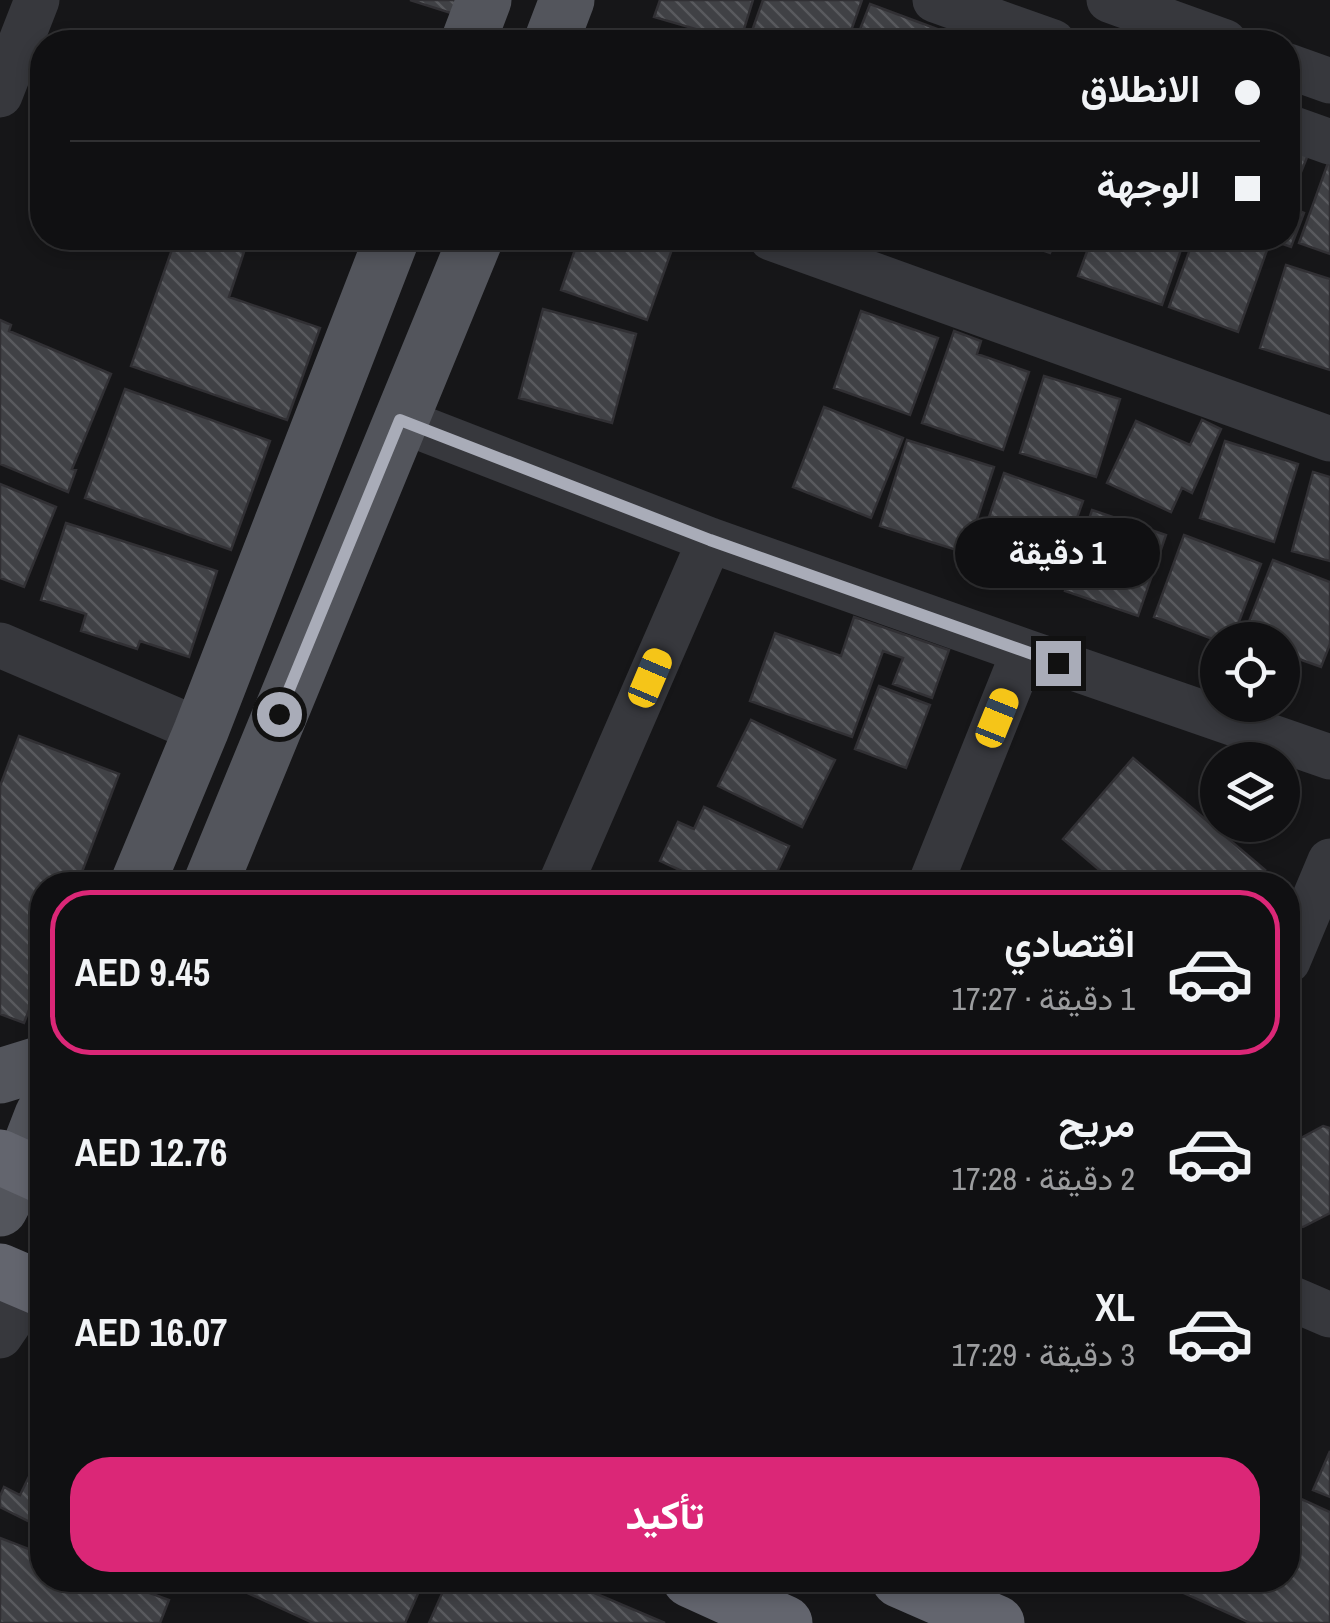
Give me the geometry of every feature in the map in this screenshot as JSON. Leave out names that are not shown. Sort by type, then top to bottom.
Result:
[{"type":"highway","points":[[717,1592],[785,1623]]},
{"type":"highway","points":[[926,1592],[997,1623]]},
{"type":"main road","points":[[473,30],[484,0]]},
{"type":"main road","points":[[556,30],[567,0]]},
{"type":"main road","points":[[142,872],[387,250]]},
{"type":"main road","points":[[215,872],[471,250]]},
{"type":"main road","points":[[0,1076],[30,1067]]},
{"type":"main road","points":[[16,1177],[30,1144]]},
{"type":"street","points":[[0,95],[37,0]]},
{"type":"street","points":[[935,0],[1019,30]]},
{"type":"street","points":[[1109,0],[1192,30]]},
{"type":"street","points":[[1300,70],[1330,81]]},
{"type":"street","points":[[1300,131],[1330,142]]},
{"type":"street","points":[[804,250],[1330,439]]},
{"type":"street","points":[[400,420],[710,540],[1330,757]]},
{"type":"street","points":[[566,872],[710,540]]},
{"type":"street","points":[[0,646],[201,731]]},
{"type":"street","points":[[935,872],[1024,651]]},
{"type":"street","points":[[1300,932],[1330,861]]},
{"type":"street","points":[[0,1336],[30,1290]]},
{"type":"street","points":[[1300,1302],[1330,1315]]},
{"type":"street","points":[[0,1347],[30,1327]]},
{"type":"building","points":[[410,0],[462,0],[457,15]]},
{"type":"building","points":[[660,0],[753,0],[744,30],[699,30],[654,17]]},
{"type":"building","points":[[763,0],[862,0],[851,30],[752,30]]},
{"type":"building","points":[[870,4],[940,30],[860,30]]},
{"type":"building","points":[[1300,151],[1308,155],[1300,175]]},
{"type":"building","points":[[1328,163],[1330,163],[1330,254],[1300,240]]},
{"type":"building","points":[[172,250],[244,252],[229,297],[320,328],[287,420],[131,366]]},
{"type":"building","points":[[575,250],[672,250],[647,320],[561,290]]},
{"type":"building","points":[[1088,250],[1181,250],[1162,305],[1078,276]]},
{"type":"building","points":[[1190,250],[1267,250],[1238,332],[1169,307]]},
{"type":"building","points":[[1286,265],[1330,279],[1330,370],[1260,348]]},
{"type":"building","points":[[543,309],[636,334],[612,423],[519,398]]},
{"type":"building","points":[[861,311],[938,338],[910,415],[834,388]]},
{"type":"building","points":[[0,320],[11,325],[9,331],[111,374],[72,469],[76,470],[68,492],[0,464]]},
{"type":"building","points":[[954,331],[981,341],[977,354],[1029,372],[1003,450],[922,423]]},
{"type":"building","points":[[1044,376],[1120,399],[1096,477],[1020,453]]},
{"type":"building","points":[[125,389],[270,441],[231,550],[85,498]]},
{"type":"building","points":[[824,407],[903,438],[871,518],[793,487]]},
{"type":"building","points":[[1202,420],[1221,429],[1192,493],[1182,488],[1171,512],[1107,483],[1136,421],[1190,445]]},
{"type":"building","points":[[907,440],[994,467],[966,553],[880,526]]},
{"type":"building","points":[[1225,441],[1298,464],[1274,542],[1200,518]]},
{"type":"building","points":[[1313,472],[1330,477],[1330,561],[1292,551]]},
{"type":"building","points":[[1004,473],[1083,501],[1052,588],[974,561]]},
{"type":"building","points":[[0,484],[56,507],[24,587],[0,578]]},
{"type":"building","points":[[1092,510],[1166,535],[1138,616],[1065,591]]},
{"type":"building","points":[[66,523],[217,571],[189,657],[140,641],[137,649],[81,631],[86,614],[41,600]]},
{"type":"building","points":[[1184,535],[1261,564],[1239,622],[1200,622],[1200,634],[1154,617]]},
{"type":"building","points":[[1273,560],[1330,582],[1330,644],[1321,667],[1300,659],[1300,622],[1249,622]]},
{"type":"building","points":[[854,617],[949,650],[932,698],[893,684],[903,658],[883,651],[852,737],[750,701],[775,633],[841,656]]},
{"type":"building","points":[[879,686],[930,705],[906,768],[855,749]]},
{"type":"building","points":[[751,720],[835,760],[802,827],[718,786]]},
{"type":"building","points":[[19,736],[119,774],[82,872],[30,872],[30,1007],[24,1023],[0,1014],[0,786]]},
{"type":"building","points":[[1133,758],[1200,815],[1200,842],[1232,842],[1265,870],[1263,872],[1102,872],[1063,839]]},
{"type":"building","points":[[704,807],[789,846],[777,872],[684,872],[660,861],[678,822],[694,829]]},
{"type":"building","points":[[1323,1126],[1330,1128],[1330,1213],[1303,1227],[1300,1226],[1300,1138]]},
{"type":"building","points":[[1330,1451],[1330,1497],[1313,1490]]},
{"type":"building","points":[[30,1475],[30,1522],[0,1507],[4,1487],[20,1495]]},
{"type":"building","points":[[1300,1498],[1330,1512],[1330,1623],[1250,1623],[1181,1592],[1300,1592]]},
{"type":"building","points":[[0,1538],[30,1549],[30,1592],[147,1592],[169,1600],[160,1623],[0,1623]]},
{"type":"building","points":[[245,1592],[419,1592],[405,1623],[313,1623]]},
{"type":"building","points":[[443,1592],[592,1592],[665,1623],[429,1623]]},
{"type":"route","points":[[279,714],[400,420],[710,540],[1058,663]]}]
